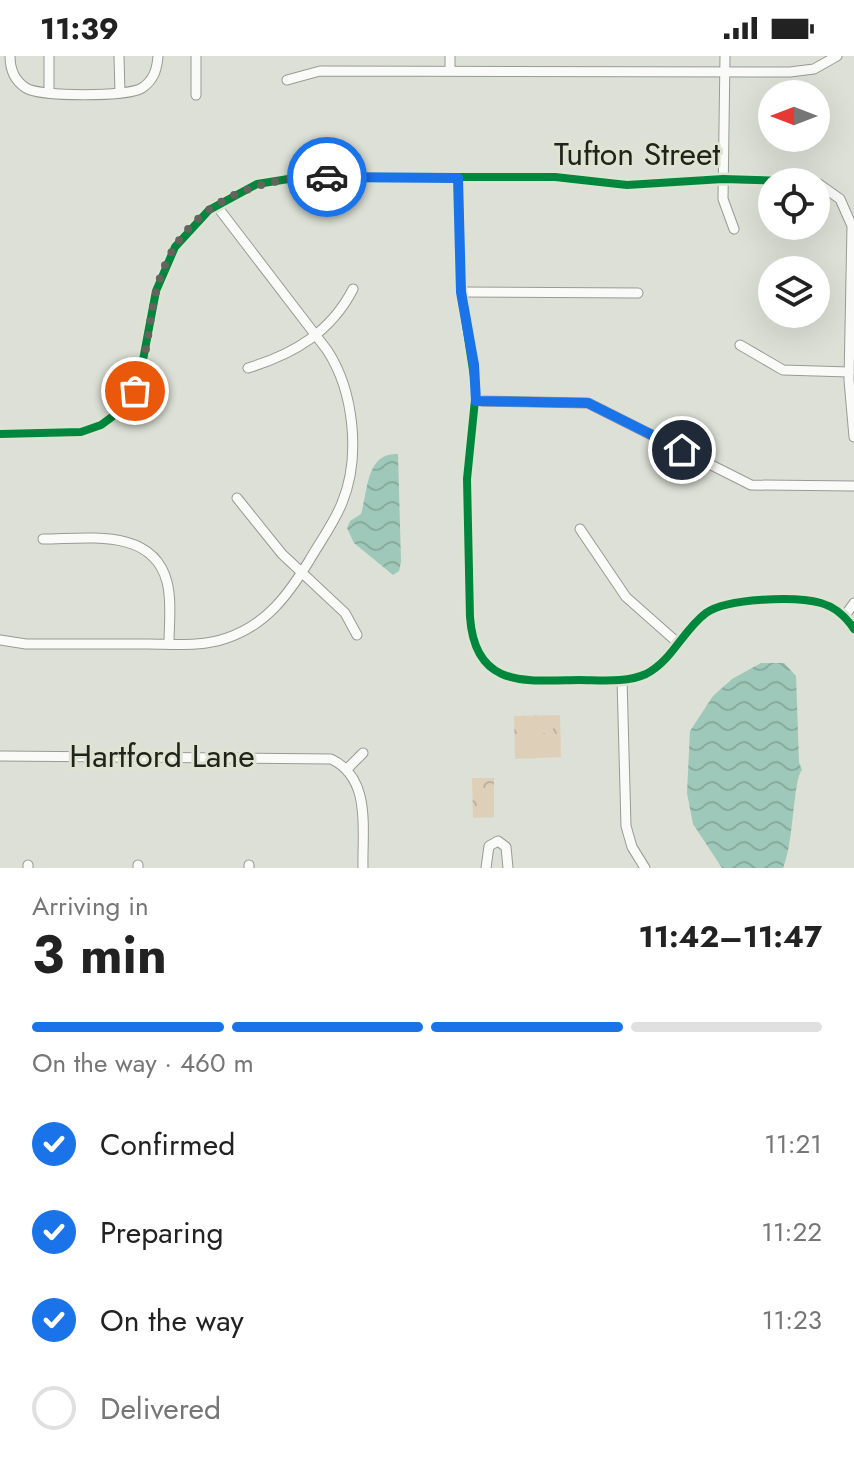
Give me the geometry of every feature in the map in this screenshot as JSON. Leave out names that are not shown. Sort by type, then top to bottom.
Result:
[{"type":"street","points":[[10,56],[12,70],[20,83],[31,90],[49,93],[135,91],[155,74],[158,56]]},
{"type":"street","points":[[49,56],[49,93]]},
{"type":"street","points":[[119,56],[120,93]]},
{"type":"street","points":[[196,56],[196,95]]},
{"type":"street","points":[[450,56],[450,70]]},
{"type":"street","points":[[725,56],[723,179],[725,208],[734,229]]},
{"type":"street","points":[[287,80],[320,71],[803,72],[837,56]]},
{"type":"street","name":"Tufton Street","points":[[0,434],[81,432],[101,425],[120,411],[135,391],[141,373],[156,291],[165,264],[191,227],[216,205],[247,187],[286,178],[555,177],[627,185],[723,179],[758,180]]},
{"type":"street","points":[[458,178],[461,292],[474,365],[476,401],[467,479],[470,617],[476,648],[491,669],[512,679],[622,679],[649,672],[701,617],[728,603],[819,602],[844,617],[854,629]]},
{"type":"street","name":"Tufton Street","points":[[830,192],[840,199],[851,220],[853,302],[849,372],[854,437]]},
{"type":"street","points":[[0,640],[26,644],[213,642],[247,629],[277,607],[338,513],[350,467],[347,394],[338,367],[216,205]]},
{"type":"street","points":[[248,368],[279,358],[316,335],[339,315],[353,289]]},
{"type":"street","points":[[461,292],[638,293]]},
{"type":"street","points":[[740,345],[788,371],[849,372]]},
{"type":"street","points":[[476,401],[588,403],[751,485],[854,486]]},
{"type":"street","points":[[237,498],[266,536],[345,613],[357,635]]},
{"type":"street","points":[[580,529],[626,597],[678,643]]},
{"type":"street","points":[[43,539],[120,540],[147,551],[160,566],[168,584],[169,644]]},
{"type":"street","points":[[844,617],[854,603]]},
{"type":"street","points":[[622,679],[626,826],[632,847],[645,868]]},
{"type":"street","points":[[363,753],[347,769],[360,793],[363,868]]},
{"type":"street","name":"Hartford Lane","points":[[0,756],[324,757],[347,769]]},
{"type":"street","points":[[486,868],[489,846],[498,841],[506,847],[508,868]]},
{"type":"green space","points":[[560,715],[561,757],[515,759],[514,716]]},
{"type":"green space","points":[[553,719],[553,733],[523,734],[523,720]]},
{"type":"green space","points":[[523,739],[553,739],[553,752],[523,753]]},
{"type":"green space","points":[[472,778],[494,778],[494,817],[473,818]]},
{"type":"water","points":[[398,454],[401,562],[399,571],[393,575],[354,543],[347,528],[350,521],[361,514],[374,466],[388,455]]},
{"type":"water","points":[[761,663],[784,663],[796,676],[799,762],[802,770],[787,857],[783,868],[722,868],[693,824],[687,793],[690,731],[713,696],[732,679]]},
{"type":"cycle path","points":[[0,434],[81,432],[101,425],[120,411],[139,381],[156,291],[175,247],[209,210],[257,184],[301,177],[555,177],[627,185],[723,179],[758,180]]},
{"type":"cycle path","points":[[458,178],[461,292],[476,390],[467,479],[470,617],[481,657],[506,676],[522,679],[630,679],[655,668],[706,613],[745,601],[821,603],[840,613],[854,629]]},
{"type":"way so far","points":[[135,391],[160,276],[175,247],[199,218],[247,187],[279,179],[327,177]]},
{"type":"route","points":[[327,177],[458,178],[461,292],[474,365],[476,401],[588,403],[682,450]]}]
